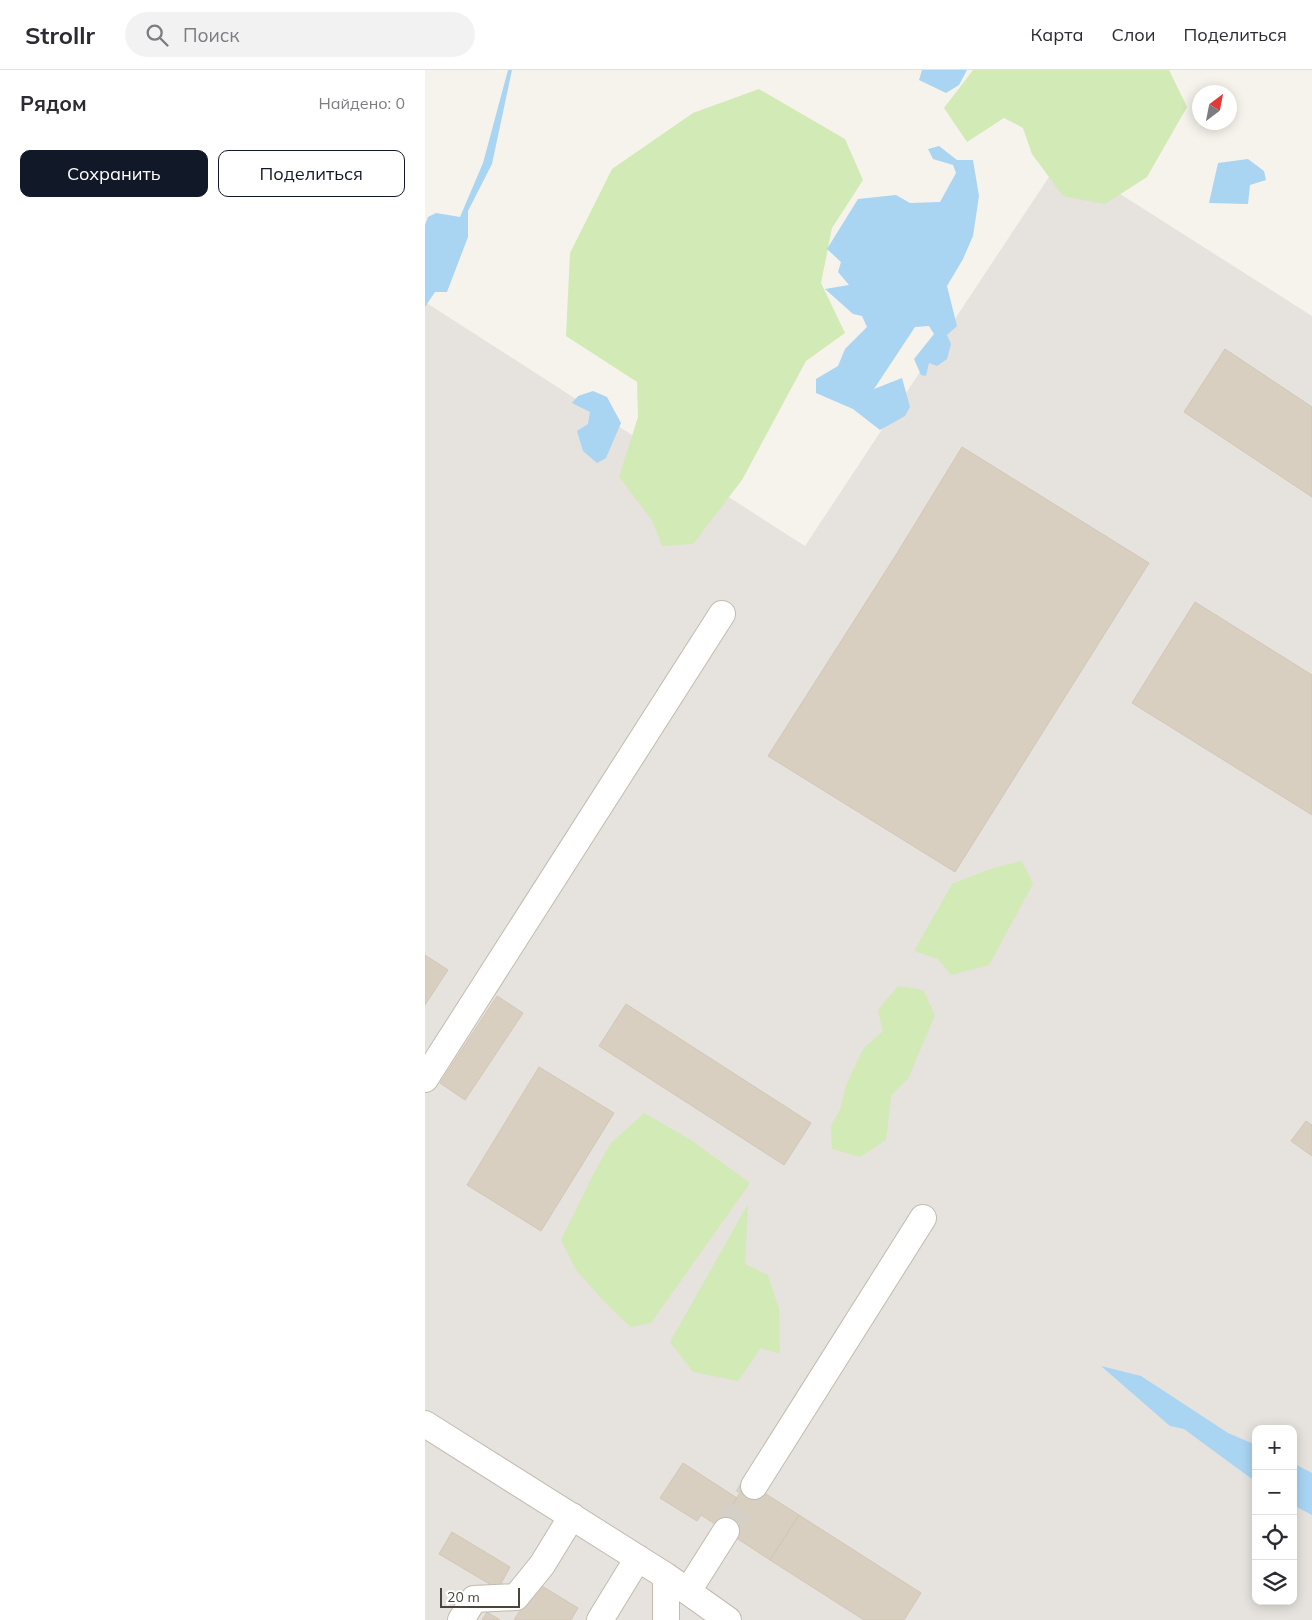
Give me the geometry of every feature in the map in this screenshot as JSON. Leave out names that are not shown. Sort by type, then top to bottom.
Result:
[{"type":"street","points":[[425,1079],[722,614]]},
{"type":"street","points":[[754,1486],[923,1218]]},
{"type":"street","points":[[425,1424],[666,1576],[728,1620]]},
{"type":"street","points":[[461,1620],[474,1599],[516,1597],[542,1565],[572,1516]]},
{"type":"street","points":[[687,1591],[726,1531]]},
{"type":"street","points":[[600,1620],[638,1558]]},
{"type":"street","points":[[666,1576],[666,1620]]},
{"type":"shaded area","points":[[1062,157],[1312,316],[1312,1620],[425,1620],[425,302],[805,546]]},
{"type":"green space","points":[[973,70],[1169,70],[1187,107],[1147,177],[1105,204],[1063,196],[1032,154],[1023,128],[1004,118],[967,142],[944,108]]},
{"type":"green space","points":[[759,89],[845,139],[863,180],[832,228],[821,283],[845,333],[806,361],[742,480],[693,544],[662,546],[652,520],[619,477],[638,417],[637,382],[566,336],[570,253],[612,169],[693,113]]},
{"type":"green space","points":[[1022,861],[1033,884],[989,965],[951,975],[938,959],[914,951],[952,884],[993,868]]},
{"type":"green space","points":[[898,986],[923,990],[935,1015],[908,1079],[891,1096],[886,1140],[860,1157],[832,1149],[831,1126],[840,1110],[846,1085],[863,1049],[883,1031],[878,1010]]},
{"type":"green space","points":[[644,1113],[691,1140],[750,1183],[651,1323],[630,1327],[576,1270],[561,1240],[610,1144]]},
{"type":"green space","points":[[748,1204],[745,1264],[768,1275],[779,1309],[780,1354],[761,1348],[738,1381],[693,1372],[670,1342]]},
{"type":"water","points":[[508,70],[512,70],[492,164],[468,211],[468,237],[447,292],[435,292],[425,307],[425,225],[428,217],[436,213],[460,217],[483,163]]},
{"type":"water","points":[[922,70],[967,70],[959,85],[946,93],[919,80]]},
{"type":"water","points":[[939,146],[957,160],[973,160],[979,196],[973,236],[963,259],[947,286],[957,326],[947,335],[951,344],[947,359],[937,366],[929,363],[926,376],[921,375],[914,359],[934,334],[929,326],[915,327],[874,389],[902,378],[910,407],[905,416],[880,430],[853,409],[816,393],[816,379],[838,366],[845,349],[867,327],[862,316],[853,314],[825,289],[849,285],[838,272],[841,262],[827,249],[858,199],[896,195],[910,203],[940,202],[956,173],[953,165],[933,159],[928,149]]},
{"type":"water","points":[[1248,159],[1264,171],[1266,180],[1250,185],[1248,204],[1209,203],[1218,163]]},
{"type":"water","points":[[593,391],[607,397],[621,423],[606,458],[597,463],[583,451],[577,431],[588,424],[590,412],[572,403],[578,396]]},
{"type":"water","points":[[1101,1366],[1141,1376],[1228,1433],[1252,1443],[1252,1479],[1184,1429],[1170,1426]]},
{"type":"water","points":[[1297,1465],[1312,1473],[1312,1515],[1297,1507]]},
{"type":"building","points":[[1225,349],[1312,407],[1312,497],[1184,412]]},
{"type":"building","points":[[962,447],[1149,563],[955,872],[768,756],[896,555]]},
{"type":"building","points":[[1195,602],[1312,675],[1312,815],[1132,703]]},
{"type":"building","points":[[425,955],[448,970],[425,1005]]},
{"type":"building","points":[[497,996],[523,1013],[465,1100],[440,1083]]},
{"type":"building","points":[[626,1004],[811,1123],[784,1165],[599,1046]]},
{"type":"building","points":[[539,1067],[614,1113],[541,1231],[467,1185]]},
{"type":"building","points":[[1306,1121],[1312,1125],[1312,1156],[1291,1141]]},
{"type":"building","points":[[683,1463],[737,1498],[718,1526],[701,1515],[697,1521],[660,1498]]},
{"type":"building","points":[[747,1482],[799,1515],[770,1560],[718,1526]]},
{"type":"building","points":[[799,1515],[921,1593],[904,1620],[864,1620],[770,1560]]},
{"type":"building","points":[[452,1532],[510,1567],[498,1589],[439,1554]]},
{"type":"building","points":[[537,1583],[578,1608],[571,1620],[514,1620]]},
{"type":"building","points":[[487,1612],[500,1620],[482,1620]]},
{"type":"tunnel","points":[[726,1531],[754,1486]]}]
